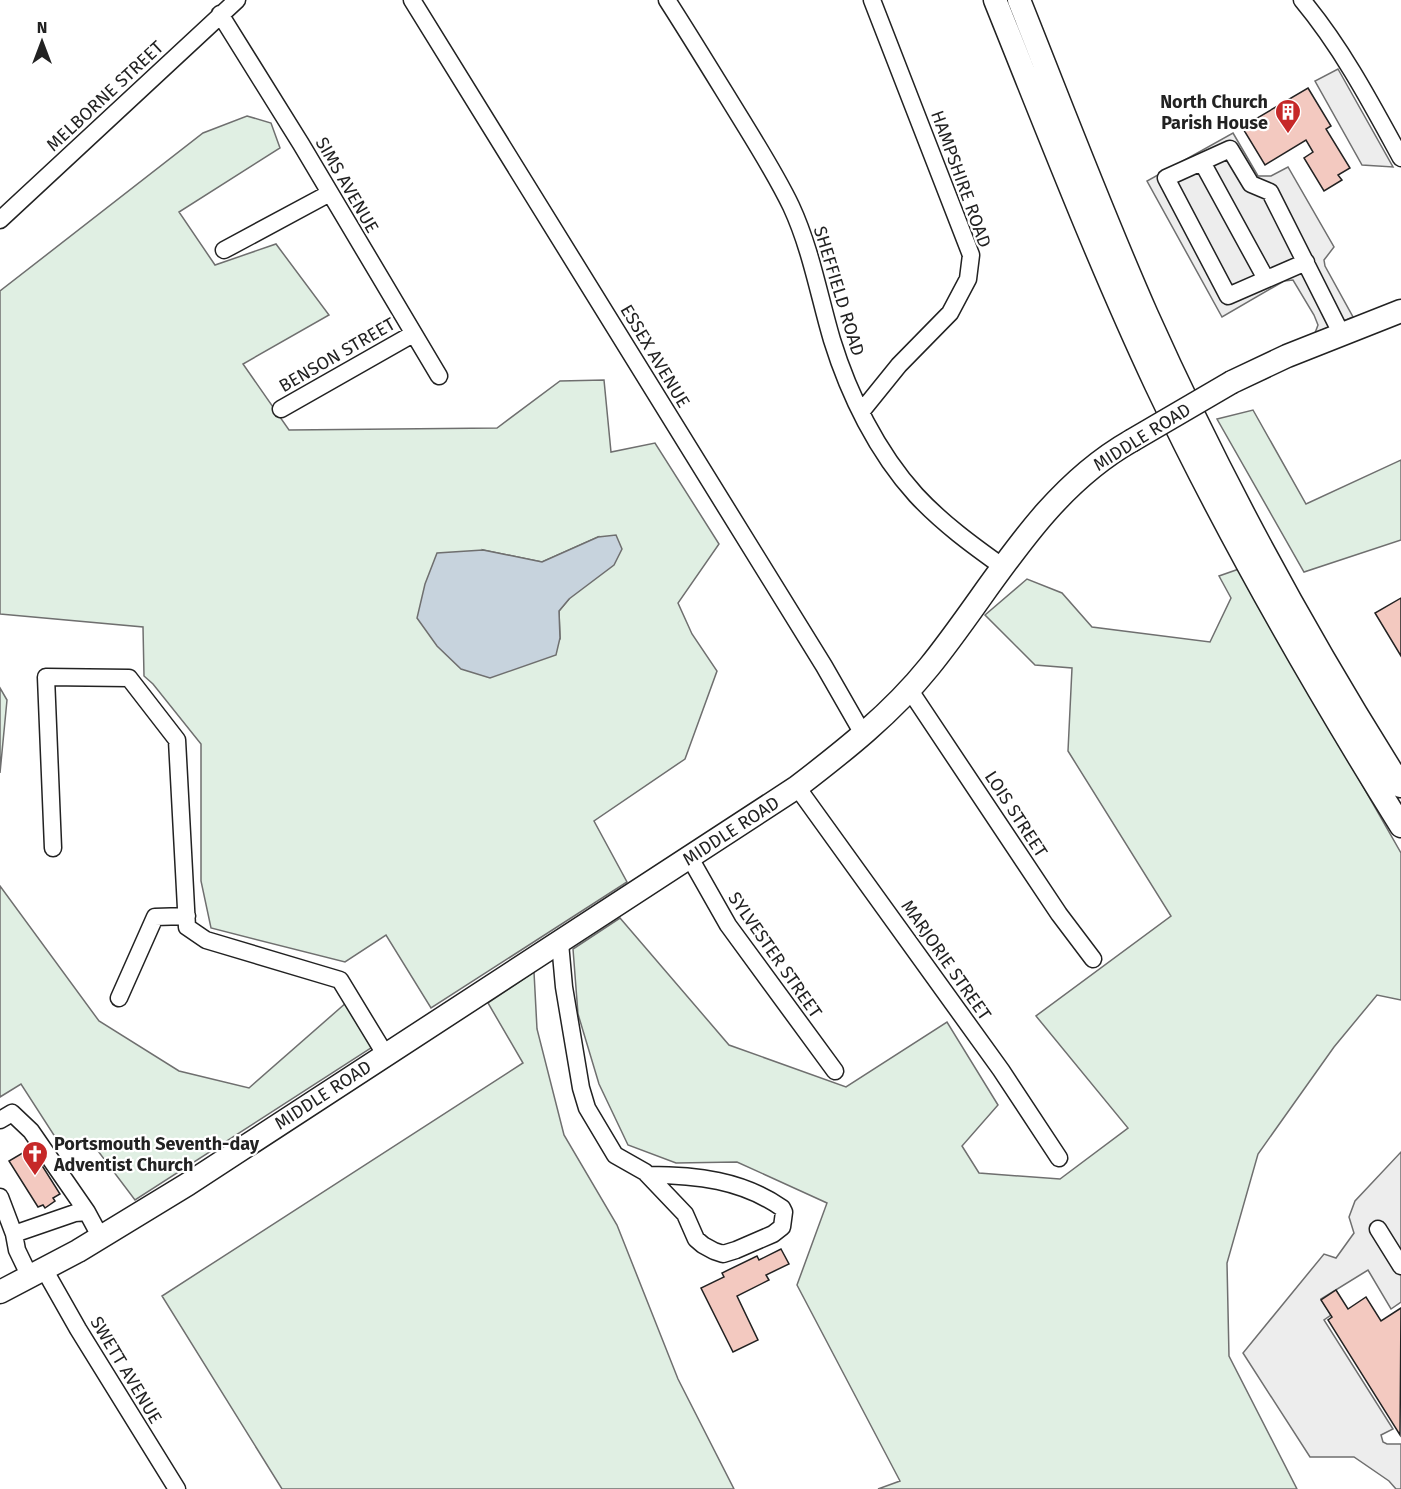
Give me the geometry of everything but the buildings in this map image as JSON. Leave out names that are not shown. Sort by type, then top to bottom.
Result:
[{"type":"main road","points":[[995,0],[1086,227],[1157,387],[1232,536],[1285,632],[1341,730],[1401,826]]},
{"type":"main road","points":[[1019,0],[1122,255],[1196,417],[1297,611],[1401,786]]},
{"type":"main road","name":"MIDDLE ROAD","points":[[0,1292],[101,1238],[188,1184],[797,787],[863,734],[909,689],[945,647],[1028,532],[1067,489],[1104,458],[1232,382],[1278,360],[1401,311]]},
{"type":"street","name":"MELBORNE STREET","points":[[0,220],[237,0]]},
{"type":"street","name":"ESSEX AVENUE","points":[[412,0],[824,666],[863,734]]},
{"type":"street","name":"SHEFFIELD ROAD","points":[[667,0],[776,175],[792,207],[805,241],[833,344],[861,412],[895,467],[916,494],[966,541],[1003,567]]},
{"type":"street","name":"HAMPSHIRE ROAD","points":[[861,412],[899,365],[950,313],[968,279],[971,255],[872,0]]},
{"type":"street","points":[[1302,0],[1347,60],[1397,141],[1401,158]]},
{"type":"street","name":"SIMS AVENUE","points":[[220,15],[439,376]]},
{"type":"street","points":[[1306,262],[1228,296],[1166,178],[1230,149],[1251,184],[1270,192],[1306,262],[1342,334]]},
{"type":"street","points":[[1202,162],[1266,279]]},
{"type":"street","points":[[225,250],[330,194]]},
{"type":"street","name":"BENSON STREET","points":[[281,410],[413,334]]},
{"type":"street","points":[[53,848],[46,677],[129,678],[177,740],[188,927],[206,940],[340,980],[385,1054]]},
{"type":"street","name":"LOIS STREET","points":[[909,689],[1037,882],[1093,959]]},
{"type":"street","name":"MARJORIE STREET","points":[[797,787],[1001,1070],[1059,1158]]},
{"type":"street","name":"SYLVESTER STREET","points":[[690,858],[728,925],[835,1071]]},
{"type":"street","points":[[119,998],[155,917],[187,916]]},
{"type":"street","points":[[560,943],[564,987],[581,1089],[587,1108],[615,1155],[649,1175],[685,1214],[696,1239],[703,1245],[723,1254],[773,1234],[782,1227],[784,1212],[782,1208],[752,1190],[720,1180],[649,1175]]},
{"type":"street","points":[[0,1120],[12,1113],[31,1131],[87,1212],[101,1238]]},
{"type":"street","name":"SWETT AVENUE","points":[[0,1197],[14,1234],[16,1250],[37,1273],[89,1347],[177,1489]]},
{"type":"street","points":[[14,1234],[87,1212]]},
{"type":"street","points":[[1378,1229],[1401,1266]]},
{"type":"green space","points":[[247,116],[271,123],[280,148],[179,212],[215,265],[276,244],[329,315],[243,364],[289,430],[497,428],[560,381],[604,380],[611,452],[655,443],[719,544],[678,603],[692,634],[717,671],[685,759],[594,821],[627,882],[431,1008],[386,935],[345,962],[211,928],[201,881],[201,744],[144,676],[143,627],[0,614],[0,291],[203,133]],"holes":[[[598,537],[569,599],[559,611],[560,638],[483,550],[542,562]]]},
{"type":"green space","points":[[1253,410],[1306,504],[1401,460],[1401,540],[1304,572],[1217,419]]},
{"type":"green space","points":[[1239,569],[1401,853],[1401,1000],[1377,995],[1334,1047],[1258,1154],[1227,1263],[1229,1356],[1297,1489],[878,1489],[900,1481],[797,1285],[827,1203],[737,1162],[676,1163],[628,1145],[599,1084],[578,1014],[573,949],[620,918],[729,1045],[846,1087],[947,1022],[998,1105],[962,1146],[979,1173],[1060,1179],[1128,1128],[1036,1016],[1171,916],[1068,751],[1072,668],[1035,665],[985,615],[1027,579],[1062,593],[1092,627],[1210,642],[1231,598],[1219,576]]},
{"type":"green space","points":[[0,688],[7,700],[0,773]]},
{"type":"green space","points":[[0,886],[99,1021],[179,1071],[249,1088],[347,1002],[385,1039],[135,1200],[89,1139],[59,1143],[21,1084],[0,1097]]},
{"type":"green space","points":[[534,972],[537,1029],[564,1135],[617,1225],[678,1379],[734,1489],[282,1489],[162,1296],[523,1063],[488,1003]]},
{"type":"shaded area","points":[[1338,69],[1393,167],[1362,165],[1315,81]]},
{"type":"shaded area","points":[[1233,133],[1258,176],[1271,176],[1288,167],[1334,247],[1324,260],[1325,266],[1353,317],[1315,333],[1318,325],[1314,315],[1293,280],[1284,281],[1222,317],[1147,181]]},
{"type":"shaded area","points":[[616,535],[622,549],[614,565],[569,599],[559,611],[560,638],[556,655],[490,678],[461,669],[437,646],[417,618],[425,584],[437,553],[483,550],[542,562],[598,537]]},
{"type":"shaded area","points":[[1401,1152],[1401,1302],[1391,1309],[1368,1270],[1321,1299],[1331,1315],[1324,1320],[1393,1429],[1381,1435],[1383,1442],[1401,1444],[1401,1489],[1396,1489],[1389,1481],[1354,1457],[1310,1457],[1243,1353],[1324,1254],[1336,1258],[1354,1233],[1349,1217],[1355,1201]]},
{"type":"place","name":"North Church Parish House","points":[[1288,135]]},
{"type":"place","name":"Portsmouth Seventh-day Adventist Church","points":[[35,1177]]}]
